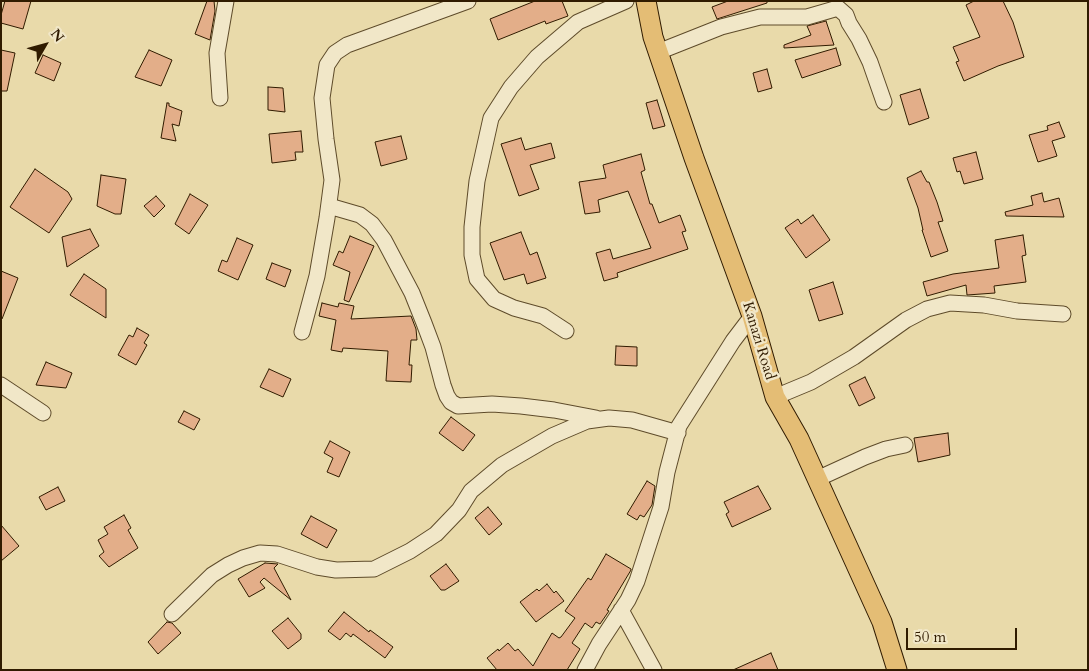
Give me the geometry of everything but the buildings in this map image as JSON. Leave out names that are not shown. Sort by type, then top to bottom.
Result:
[{"type":"main road","name":"Kanazi Road","points":[[646,1],[653,37],[694,158],[752,316],[775,397],[799,439],[882,622],[897,670]]},
{"type":"street","points":[[220,98],[217,53],[226,1]]},
{"type":"street","points":[[302,332],[317,276],[332,180],[322,98],[327,65],[335,53],[347,45],[468,1]]},
{"type":"street","points":[[566,331],[543,316],[494,300],[477,280],[472,255],[472,227],[477,181],[491,118],[511,87],[537,57],[578,22],[626,1]]},
{"type":"street","points":[[658,52],[721,27],[760,17],[807,17],[838,8],[846,15],[859,39],[870,62],[884,102]]},
{"type":"street","points":[[328,206],[360,216],[372,224],[384,240],[412,293],[433,347],[443,385],[451,402],[458,406],[492,404],[520,406],[554,410],[598,419]]},
{"type":"street","points":[[775,397],[818,377],[854,357],[906,320],[927,309],[950,303],[984,305],[1016,311],[1063,314]]},
{"type":"street","points":[[585,670],[637,581],[662,507],[667,472],[679,426],[752,316]]},
{"type":"street","points":[[1,385],[44,413]]},
{"type":"street","points":[[172,614],[212,575],[243,558],[260,553],[277,554],[317,567],[336,570],[374,569],[410,551],[436,534],[459,510],[471,491],[502,465],[552,436],[598,419],[632,420],[678,433]]},
{"type":"street","points":[[817,479],[865,457],[905,444]]},
{"type":"street","points":[[621,610],[654,670]]}]
